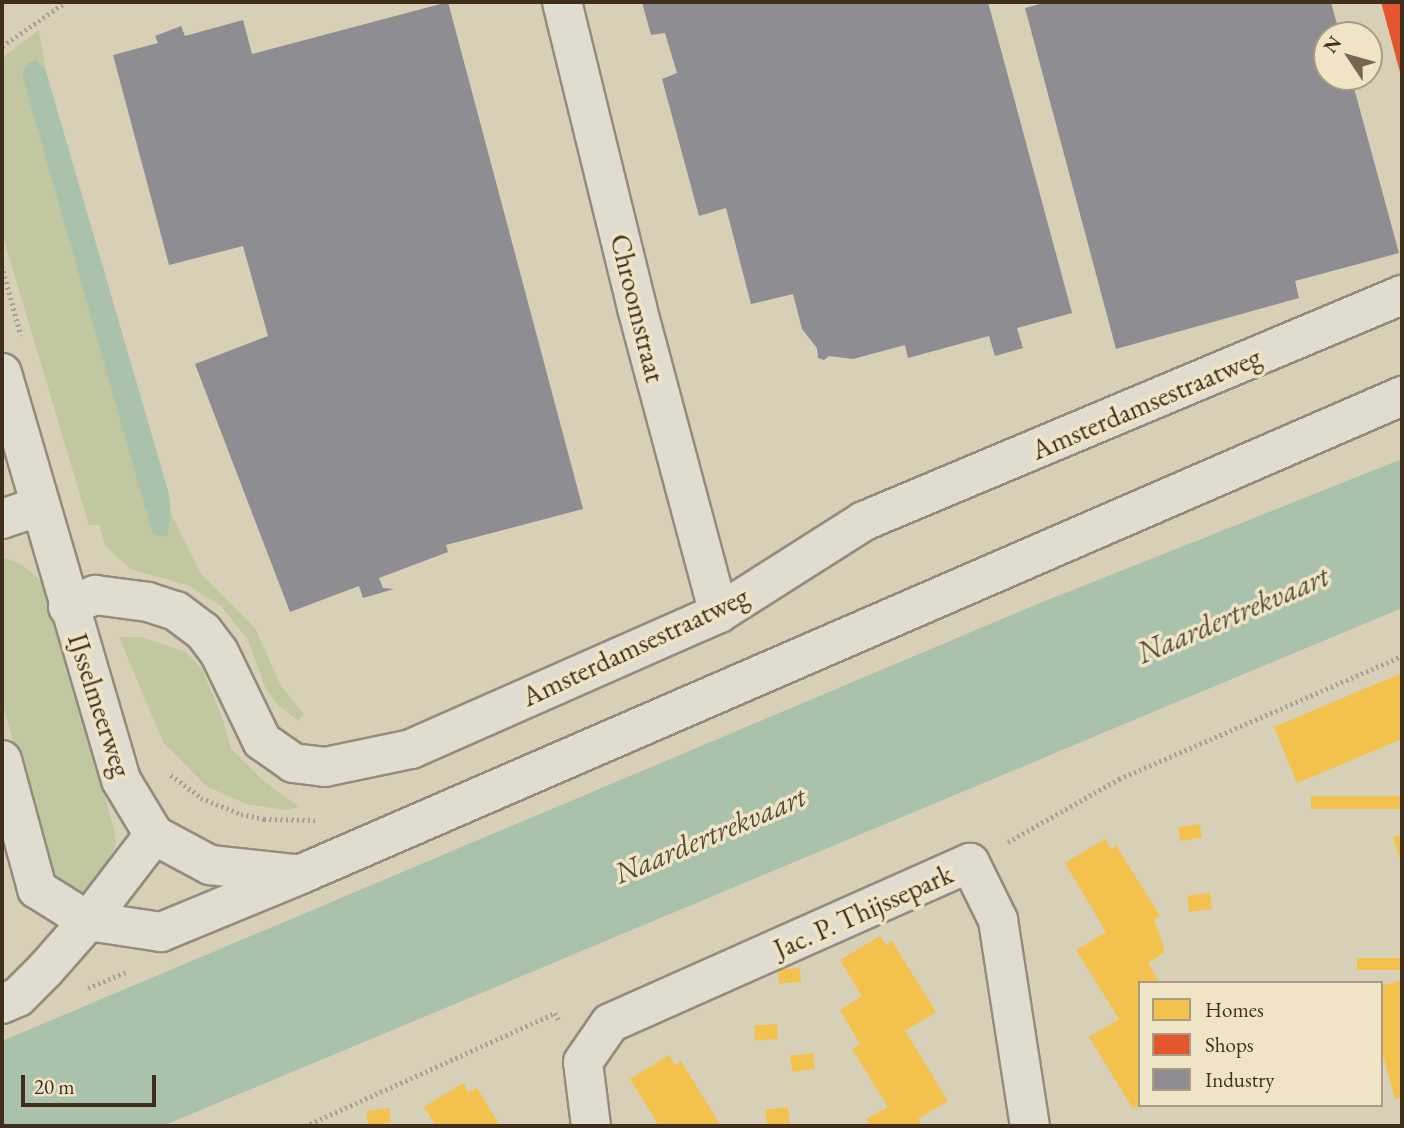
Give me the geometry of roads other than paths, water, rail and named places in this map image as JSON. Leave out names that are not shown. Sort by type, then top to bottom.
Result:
[{"type":"street","name":"Chroomstraat","points":[[562,2],[637,308],[719,613]]},
{"type":"street","name":"Amsterdamsestraatweg","points":[[68,607],[95,595],[148,602],[176,611],[203,631],[219,652],[262,741],[293,763],[325,767],[411,749],[719,613],[864,520],[1402,295]]},
{"type":"street","name":"IJsselmeerweg","points":[[2,373],[68,607],[121,779],[154,835]]},
{"type":"street","points":[[2,760],[37,889],[88,921],[161,932],[299,875],[1402,396]]},
{"type":"street","points":[[2,519],[40,506]]},
{"type":"street","points":[[2,1004],[18,998],[88,921],[154,835],[210,865],[299,875]]},
{"type":"street","name":"Jac. P. Thijssepark","points":[[591,1126],[583,1062],[610,1023],[970,863],[998,919],[1030,1126]]},
{"type":"water","points":[[35,60],[45,68],[169,494],[171,514],[165,537],[154,534],[151,528],[22,74],[27,64]]},
{"type":"water","name":"Naardertrekvaart","points":[[1402,459],[1402,608],[163,1126],[2,1126],[2,1041],[1035,605]]}]
